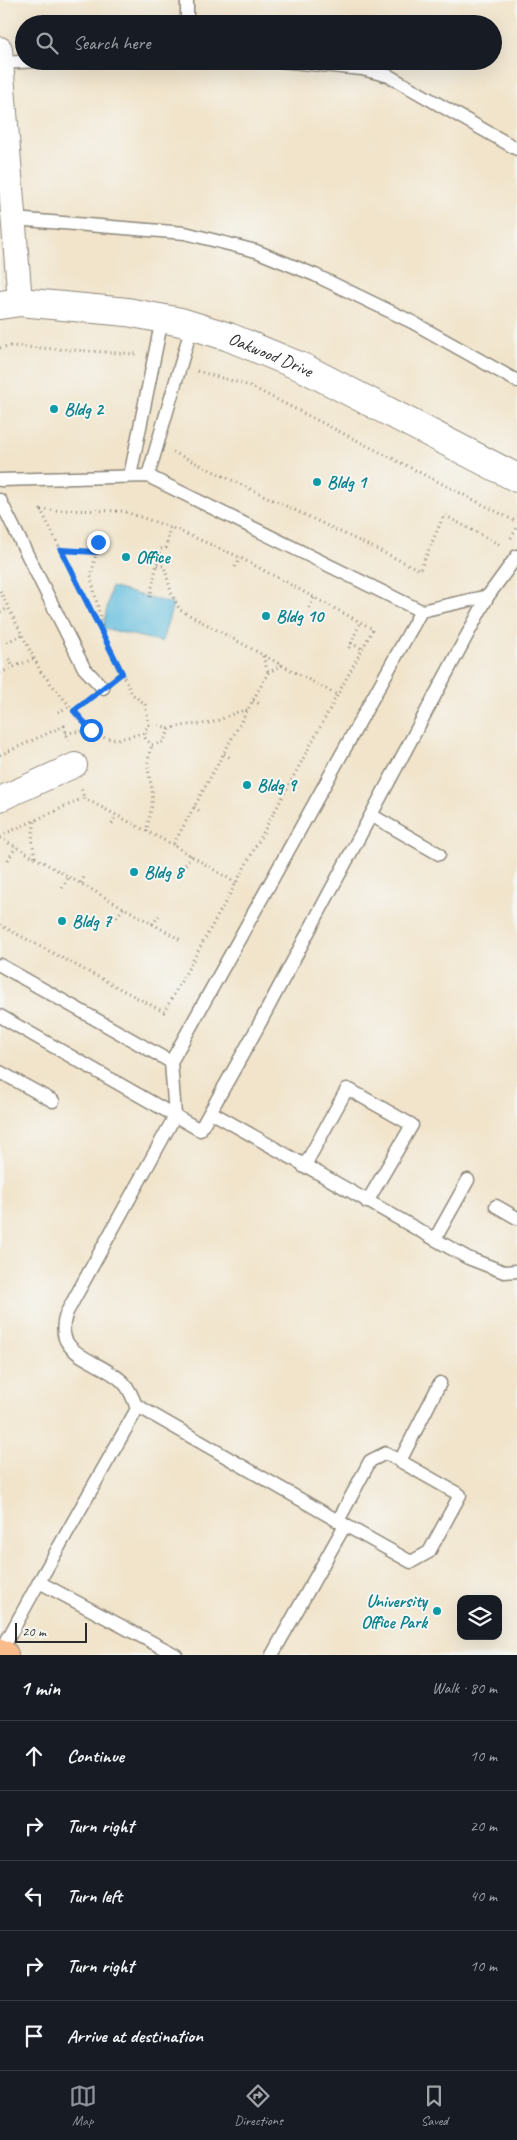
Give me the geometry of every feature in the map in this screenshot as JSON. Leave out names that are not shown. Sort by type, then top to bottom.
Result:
[{"type":"main road","points":[[0,1653],[4,1655]]},
{"type":"street","points":[[0,59],[14,219],[10,304]]},
{"type":"street","name":"Oakwood Drive","points":[[10,304],[127,312],[162,318],[229,337],[304,368],[517,478]]},
{"type":"street","points":[[0,799],[75,765]]},
{"type":"lane","points":[[187,0],[187,15]]},
{"type":"lane","points":[[0,59],[15,60]]},
{"type":"lane","points":[[366,70],[389,76],[517,149]]},
{"type":"lane","points":[[14,219],[184,232],[256,251],[315,275],[412,322],[517,381]]},
{"type":"lane","points":[[130,476],[162,318]]},
{"type":"lane","points":[[148,476],[192,326]]},
{"type":"lane","points":[[0,480],[148,476],[421,611],[488,596]]},
{"type":"lane","points":[[0,500],[84,668],[103,688]]},
{"type":"lane","points":[[0,1016],[200,1130],[488,596],[517,556]]},
{"type":"lane","points":[[0,1653],[137,1409],[123,1382],[71,1349],[63,1338],[62,1326],[175,1116],[171,1062],[421,611]]},
{"type":"lane","points":[[371,816],[438,854]]},
{"type":"lane","points":[[0,965],[171,1062]]},
{"type":"lane","points":[[0,1072],[53,1101]]},
{"type":"lane","points":[[304,1167],[347,1089],[350,1090],[412,1125],[367,1202]]},
{"type":"lane","points":[[211,1112],[304,1167],[492,1269],[504,1272],[517,1271]]},
{"type":"lane","points":[[435,1239],[468,1180]]},
{"type":"lane","points":[[496,1206],[517,1218]]},
{"type":"lane","points":[[400,1461],[440,1383]]},
{"type":"lane","points":[[136,1405],[341,1523],[411,1562],[429,1552],[460,1495],[386,1453],[370,1461],[341,1523],[272,1655]]},
{"type":"lane","points":[[39,1582],[176,1655]]},
{"type":"path","points":[[0,348],[8,346],[138,354],[137,363]]},
{"type":"path","points":[[194,370],[250,386],[517,522]]},
{"type":"path","points":[[166,448],[420,570],[444,516],[506,548]]},
{"type":"path","points":[[0,925],[164,1012],[373,629],[240,558],[170,527],[123,511],[40,510],[132,694],[145,704],[149,725],[145,732],[145,738],[152,745]]},
{"type":"path","points":[[150,597],[160,549],[166,548],[170,527]]},
{"type":"path","points":[[510,541],[517,528]]},
{"type":"path","points":[[98,542],[91,578],[103,628]]},
{"type":"path","points":[[61,550],[96,552]]},
{"type":"path","points":[[236,567],[240,558]]},
{"type":"path","points":[[157,565],[164,566],[172,595],[180,610],[337,695]]},
{"type":"path","points":[[0,591],[41,672],[97,736],[114,740],[128,738],[145,732]]},
{"type":"path","points":[[309,608],[314,598]]},
{"type":"path","points":[[0,612],[9,608]]},
{"type":"path","points":[[349,648],[360,623]]},
{"type":"path","points":[[7,642],[22,635]]},
{"type":"path","points":[[351,643],[362,649]]},
{"type":"path","points":[[263,655],[268,673]]},
{"type":"path","points":[[9,658],[13,667]]},
{"type":"path","points":[[0,673],[35,658]]},
{"type":"path","points":[[173,845],[268,673],[282,665]]},
{"type":"path","points":[[74,711],[122,673]]},
{"type":"path","points":[[253,701],[260,704]]},
{"type":"path","points":[[58,712],[70,706]]},
{"type":"path","points":[[149,725],[157,724],[170,729],[185,724],[214,722],[232,712],[248,710]]},
{"type":"path","points":[[0,755],[64,726]]},
{"type":"path","points":[[152,745],[163,742],[170,729]]},
{"type":"path","points":[[66,733],[91,730]]},
{"type":"path","points":[[147,832],[147,818],[152,804],[147,774],[147,757],[152,745]]},
{"type":"path","points":[[224,754],[231,758]]},
{"type":"path","points":[[84,798],[191,855],[236,883]]},
{"type":"path","points":[[194,807],[202,812]]},
{"type":"path","points":[[112,824],[116,815]]},
{"type":"path","points":[[35,820],[32,838],[35,858]]},
{"type":"path","points":[[0,838],[181,940]]},
{"type":"path","points":[[8,860],[16,847]]},
{"type":"path","points":[[183,869],[191,855]]},
{"type":"path","points":[[80,883],[85,874]]},
{"type":"path","points":[[62,888],[69,877]]},
{"type":"path","points":[[117,917],[124,908]]},
{"type":"path","points":[[152,924],[158,916]]},
{"type":"water","points":[[111,587],[173,604],[162,642],[103,628]]},
{"type":"place","name":"Bldg 2","points":[[54,409]]},
{"type":"place","name":"Bldg 1","points":[[317,482]]},
{"type":"place","name":"Office","points":[[126,557]]},
{"type":"place","name":"Bldg 10","points":[[266,616]]},
{"type":"place","name":"Bldg 9","points":[[247,785]]},
{"type":"place","name":"Bldg 8","points":[[134,872]]},
{"type":"place","name":"Bldg 7","points":[[62,921]]},
{"type":"place","name":"University Office Park","points":[[437,1611]]},
{"type":"route","points":[[91,730],[74,711],[122,673],[61,550],[96,552],[98,542]]}]
